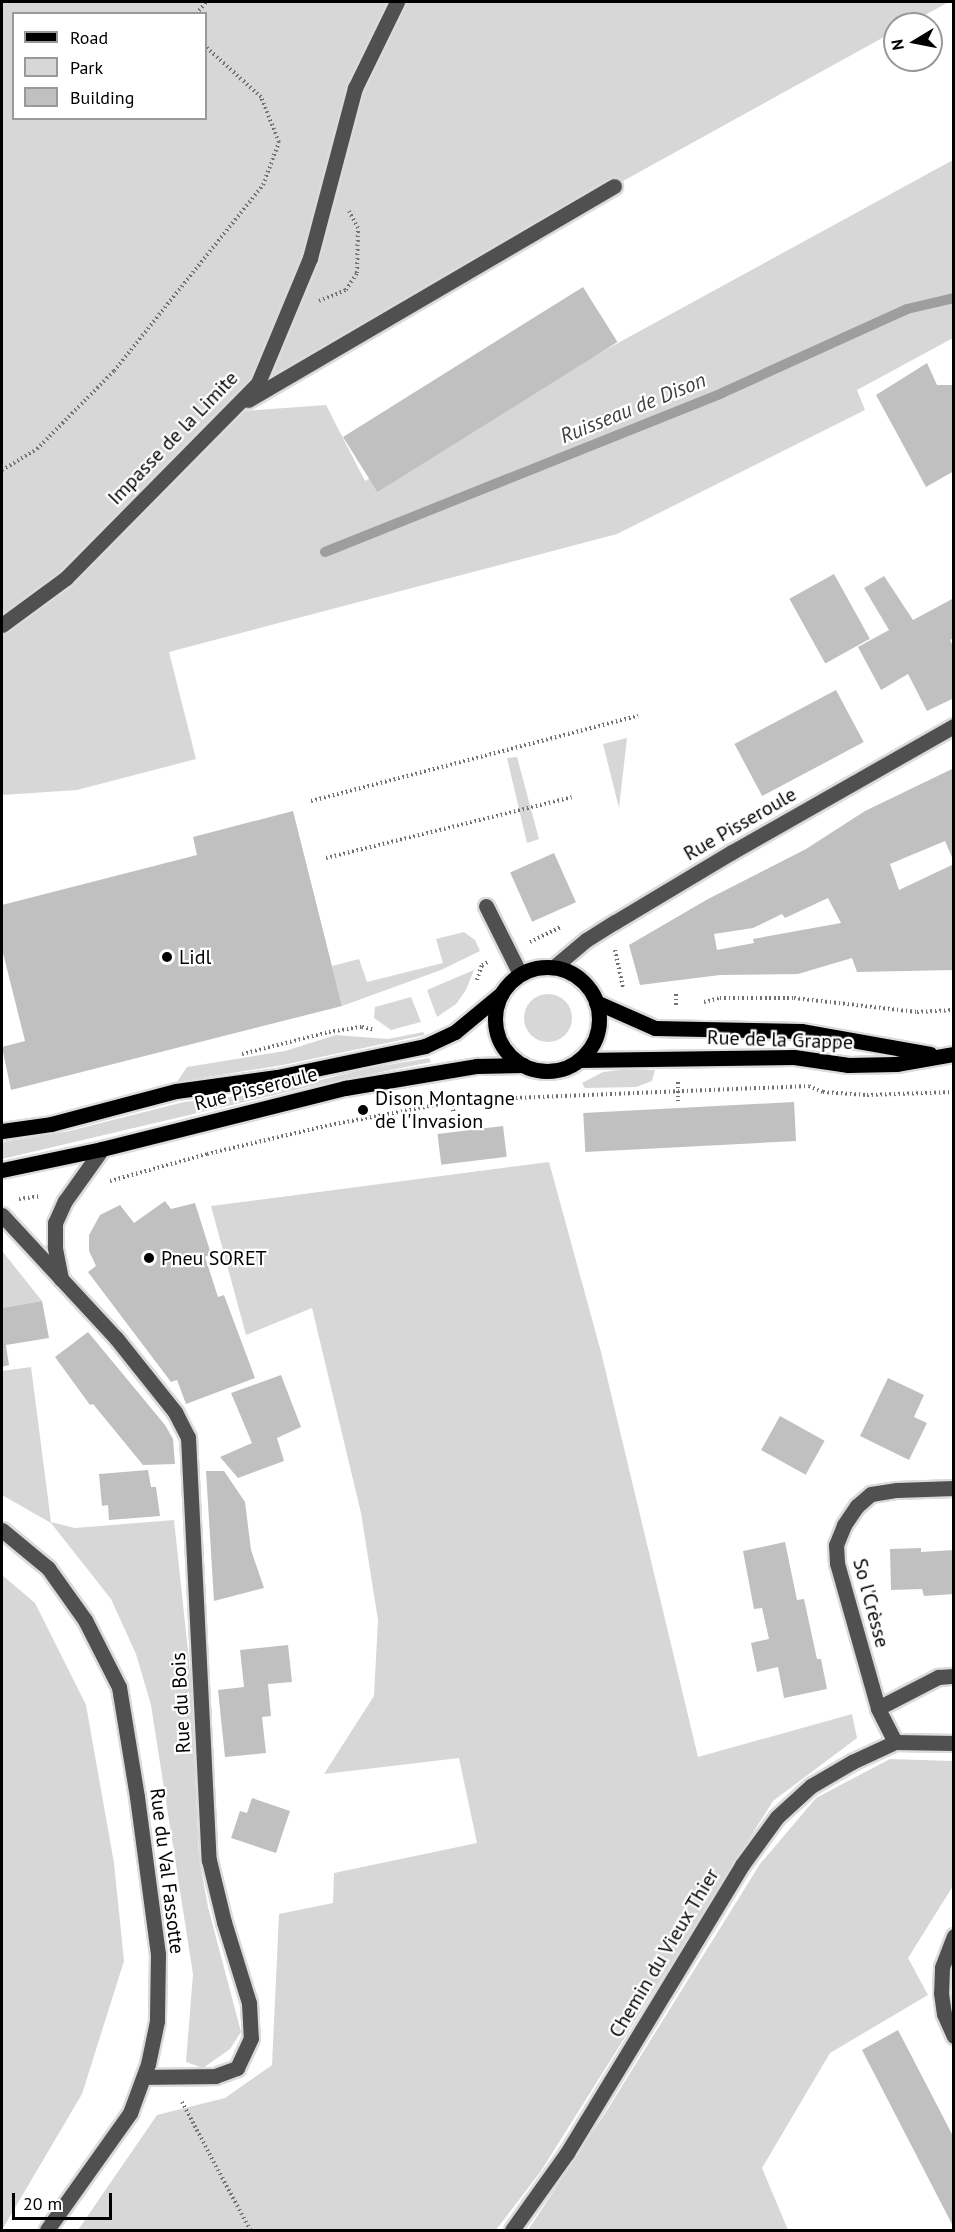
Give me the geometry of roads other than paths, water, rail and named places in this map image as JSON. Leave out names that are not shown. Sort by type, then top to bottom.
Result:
[{"type":"main road","points":[[554,967],[571,972],[584,982],[596,1002],[597,1031],[592,1044],[579,1060],[556,1070],[538,1070],[523,1065],[508,1053],[496,1029],[497,1005],[501,994],[520,974],[537,968],[554,967]]},
{"type":"main road","name":"Rue Pisseroule","points":[[2,1131],[51,1124],[176,1091],[278,1077],[425,1046],[455,1032],[501,994]]},
{"type":"main road","name":"Rue de la Grappe","points":[[596,1002],[655,1028],[801,1030],[948,1055]]},
{"type":"main road","name":"Rue de la Grappe","points":[[579,1060],[794,1057],[848,1065],[896,1064],[948,1055]]},
{"type":"main road","name":"Rue Pisseroule","points":[[2,1170],[102,1149],[345,1088],[469,1067],[523,1065]]},
{"type":"street","name":"Impasse de la Limite","points":[[2,625],[66,578],[258,383],[314,243],[355,88],[397,2]]},
{"type":"street","points":[[227,413],[614,186]]},
{"type":"street","name":"Rue Pisseroule","points":[[554,967],[586,940],[615,922],[742,846],[954,726]]},
{"type":"street","points":[[486,906],[520,974]]},
{"type":"street","points":[[61,1279],[55,1247],[55,1223],[66,1201],[102,1149]]},
{"type":"street","name":"Rue du Bois","points":[[2,1215],[116,1338],[175,1412],[188,1437],[209,1860],[224,1922],[249,2003],[251,2038],[237,2068],[215,2076],[144,2077]]},
{"type":"street","name":"So l'Crèsse","points":[[895,1742],[878,1708],[837,1563],[836,1545],[844,1525],[857,1506],[872,1494],[897,1490],[954,1488]]},
{"type":"street","name":"Rue du Val Fassotte","points":[[2,1530],[48,1568],[85,1620],[119,1687],[137,1797],[158,1954],[157,2021],[144,2077],[130,2114],[47,2230]]},
{"type":"street","points":[[878,1708],[938,1677],[954,1676]]},
{"type":"street","points":[[895,1742],[954,1743]]},
{"type":"street","name":"Chemin du Vieux Thier","points":[[512,2230],[567,2153],[742,1865],[777,1817],[811,1786],[852,1762],[895,1742]]},
{"type":"street","points":[[954,1936],[942,1968],[941,1992],[944,2014],[954,2036]]},
{"type":"waterway","name":"Ruisseau de Dison","points":[[325,552],[722,393],[907,309],[954,298]]},
{"type":"place","name":"Lidl","points":[[167,957]]},
{"type":"place","name":"Dison Montagne de l'Invasion","points":[[363,1110]]},
{"type":"place","name":"Pneu SORET","points":[[149,1258]]}]
